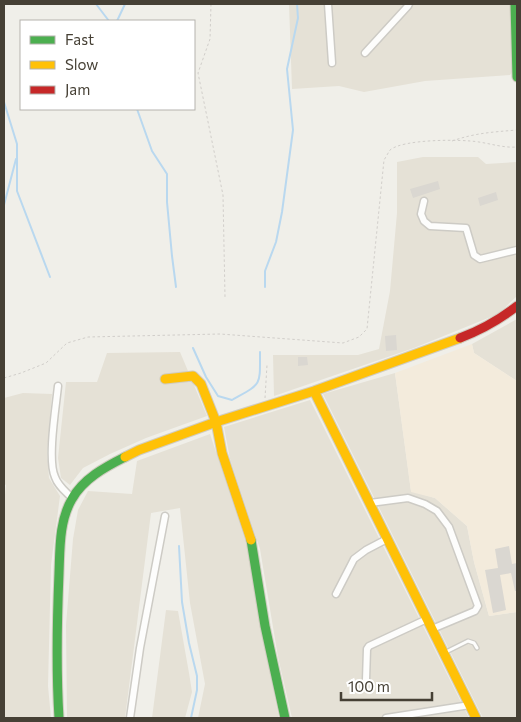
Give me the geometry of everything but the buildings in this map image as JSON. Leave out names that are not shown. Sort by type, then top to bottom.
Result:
[{"type":"main road","points":[[515,4],[517,77]]},
{"type":"main road","points":[[59,718],[57,674],[61,536],[66,511],[82,484],[114,462],[139,450],[216,422],[314,391],[474,333],[500,319],[517,306]]},
{"type":"main road","points":[[165,379],[193,376],[201,384],[216,422],[222,453],[252,542],[266,626],[285,718]]},
{"type":"main road","points":[[314,391],[476,718]]},
{"type":"street","points":[[328,4],[332,63]]},
{"type":"street","points":[[365,52],[409,4]]},
{"type":"street","points":[[424,201],[421,214],[424,221],[430,226],[466,228],[474,254],[480,259],[517,250]]},
{"type":"street","points":[[58,386],[53,430],[52,459],[54,475],[60,487],[72,498]]},
{"type":"street","points":[[370,503],[408,498],[437,511],[449,527],[478,606],[475,611],[432,629]]},
{"type":"street","points":[[130,718],[140,648],[166,516]]},
{"type":"street","points":[[336,594],[354,559],[387,539]]},
{"type":"street","points":[[366,680],[367,649],[369,646],[427,618]]},
{"type":"street","points":[[386,718],[470,705]]},
{"type":"lane","points":[[444,653],[468,642],[474,643],[477,648]]},
{"type":"path","points":[[211,4],[210,39],[198,73],[223,195],[225,297]]},
{"type":"path","points":[[451,141],[468,135],[517,130]]},
{"type":"path","points":[[4,378],[46,363],[67,343],[88,337],[220,334],[343,343],[360,338],[367,329],[384,160],[391,149],[408,143],[436,140],[477,142],[496,146],[517,147]]},
{"type":"path","points":[[264,407],[267,365]]},
{"type":"shaded area","points":[[289,4],[517,4],[517,65],[510,75],[425,81],[364,92],[339,86],[292,89]]},
{"type":"shaded area","points":[[423,157],[478,157],[486,164],[517,162],[517,296],[498,314],[414,348],[274,396],[273,355],[358,355],[379,349],[390,291],[397,213],[397,162]]},
{"type":"shaded area","points":[[517,319],[517,381],[474,353],[472,344]]},
{"type":"shaded area","points":[[472,344],[474,353],[517,381],[517,612],[489,616],[474,562],[467,526],[435,498],[411,492],[395,373]]},
{"type":"shaded area","points":[[180,352],[207,416],[146,438],[110,454],[83,468],[70,485],[61,478],[58,458],[66,382],[97,382],[107,353]]},
{"type":"shaded area","points":[[395,373],[411,491],[435,498],[467,526],[474,562],[489,616],[517,612],[517,718],[483,718],[323,394]]},
{"type":"shaded area","points":[[23,393],[52,394],[47,453],[49,478],[60,496],[51,565],[48,686],[51,718],[4,718],[4,504],[6,485],[4,484],[4,398]]},
{"type":"shaded area","points":[[310,400],[469,718],[292,718],[278,657],[260,549],[230,459],[224,427]]},
{"type":"shaded area","points":[[210,434],[248,549],[262,634],[279,718],[198,718],[205,684],[190,603],[180,508],[151,513],[125,718],[67,718],[66,625],[73,539],[78,510],[88,491],[132,494],[137,461]]},
{"type":"shaded area","points":[[166,610],[178,611],[189,673],[192,692],[185,718],[152,718]]},
{"type":"waterway","points":[[96,4],[108,20]]},
{"type":"waterway","points":[[117,20],[125,4]]},
{"type":"waterway","points":[[265,287],[265,271],[276,242],[282,212],[293,130],[287,69],[298,18],[297,4]]},
{"type":"waterway","points":[[4,102],[17,144],[17,191],[50,277]]},
{"type":"waterway","points":[[137,110],[152,151],[167,174],[167,202],[176,287]]},
{"type":"waterway","points":[[4,205],[16,159]]},
{"type":"waterway","points":[[193,348],[206,377],[218,396],[232,400],[254,387],[257,383],[260,372],[260,352]]},
{"type":"waterway","points":[[179,546],[182,602],[197,676],[197,690],[191,718]]},
{"type":"traffic: fast","points":[[515,4],[517,77]]},
{"type":"traffic: fast","points":[[59,718],[57,664],[62,526],[72,499],[82,485],[102,469],[125,457]]},
{"type":"traffic: fast","points":[[251,540],[265,626],[285,718]]},
{"type":"traffic: slow","points":[[125,457],[139,450],[216,422],[314,391],[460,338]]},
{"type":"traffic: slow","points":[[165,379],[193,376],[201,384],[216,422],[222,453],[251,540]]},
{"type":"traffic: slow","points":[[314,391],[476,718]]},
{"type":"traffic: jam","points":[[460,338],[490,324],[517,306]]}]
